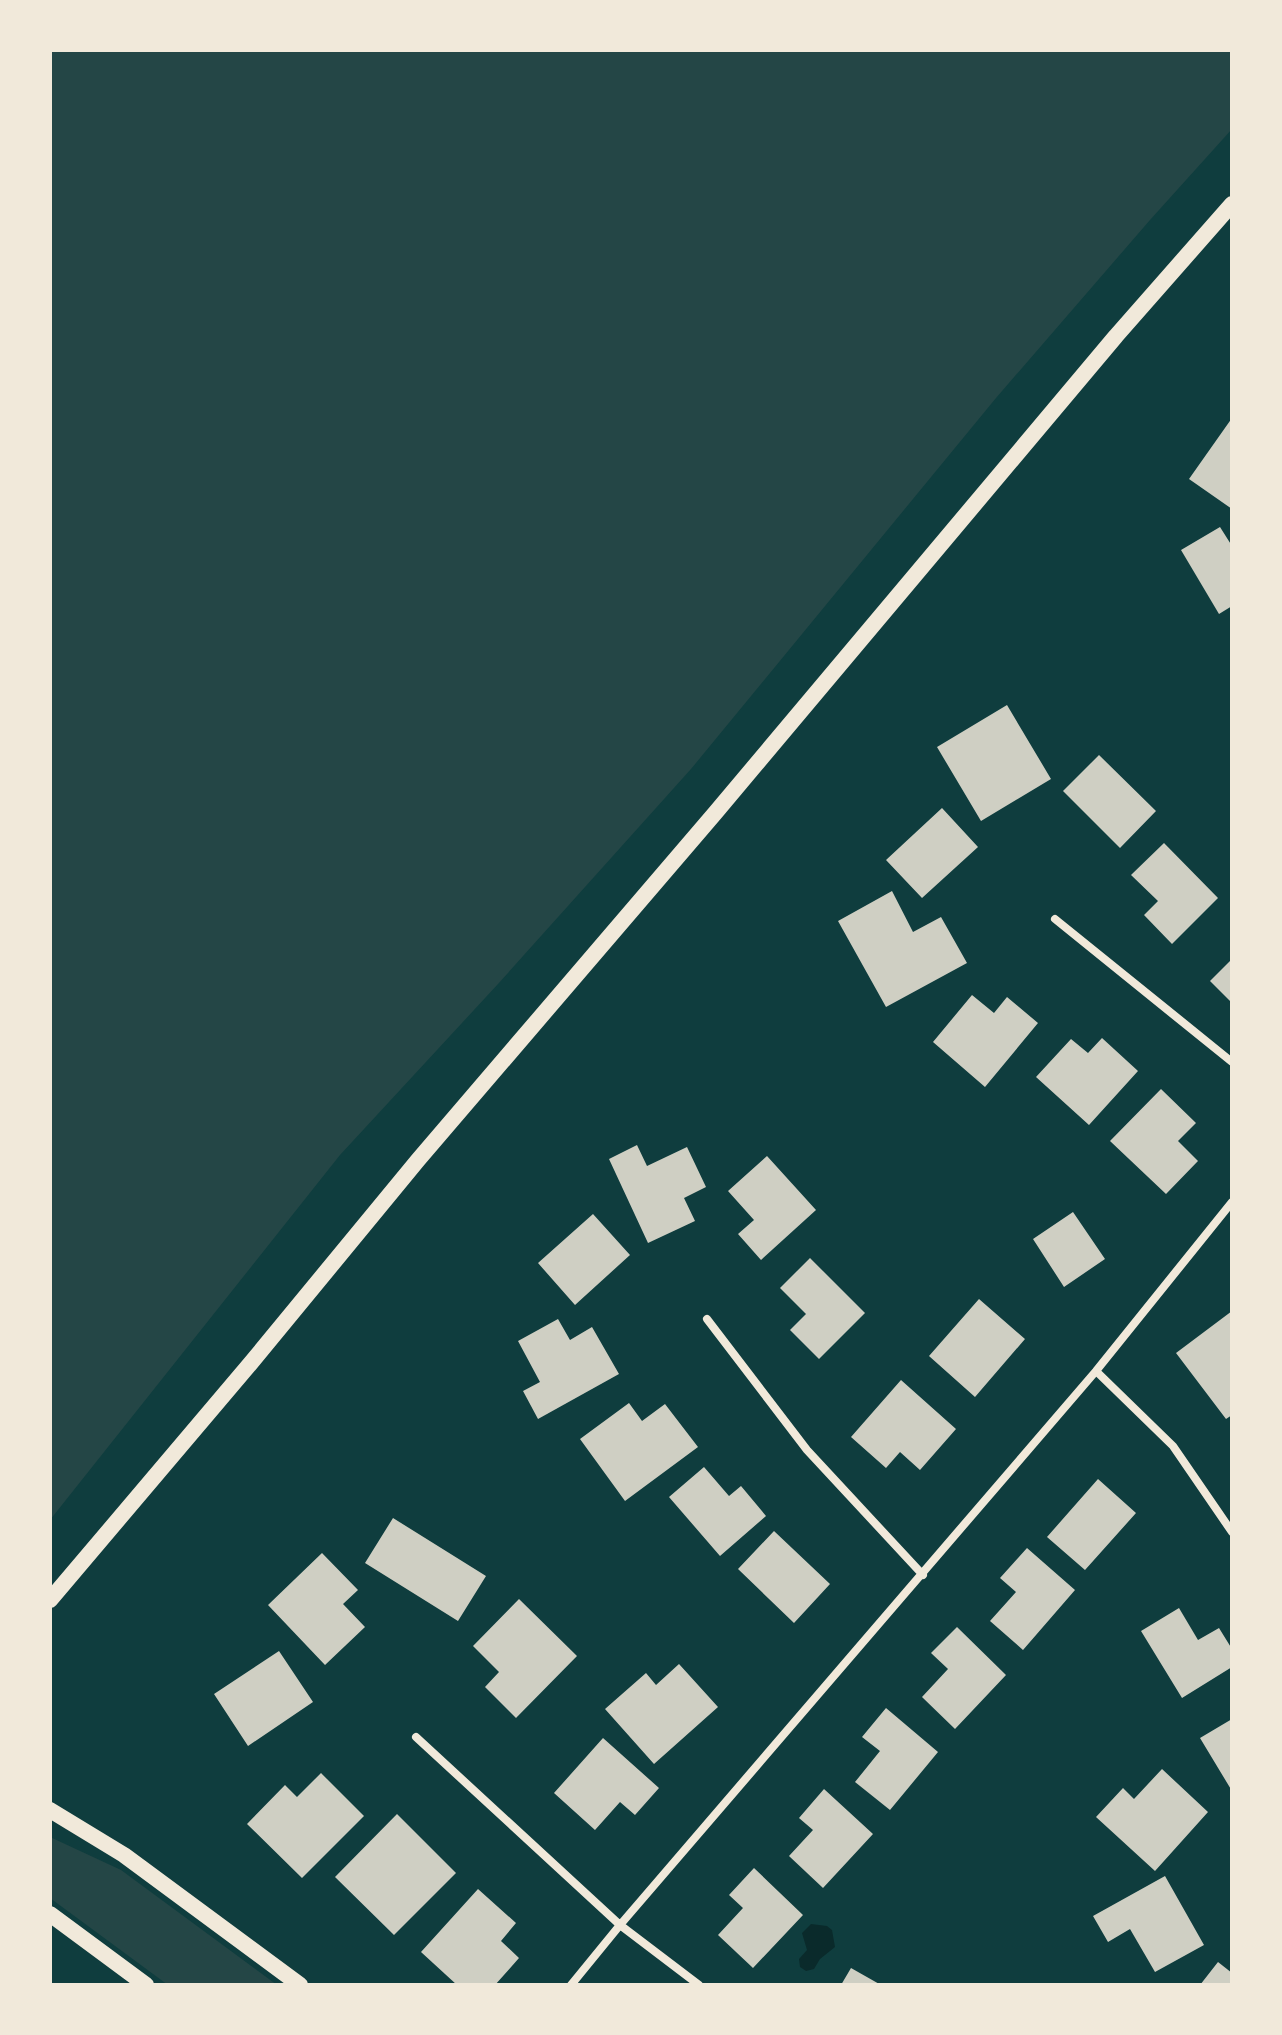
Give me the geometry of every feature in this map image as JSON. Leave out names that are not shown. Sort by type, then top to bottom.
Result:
[{"type":"main road","points":[[50,1600],[418,1160],[1106,348],[1232,204]]},
{"type":"main road","points":[[50,1810],[124,1855],[300,1985]]},
{"type":"main road","points":[[50,1914],[146,1985]]},
{"type":"street","points":[[1055,919],[1232,1062]]},
{"type":"street","points":[[571,1985],[1096,1371],[1232,1202]]},
{"type":"street","points":[[707,1319],[807,1450],[923,1575]]},
{"type":"street","points":[[1096,1371],[1173,1446],[1232,1532]]},
{"type":"street","points":[[416,1737],[620,1925],[699,1985]]},
{"type":"shaded area","points":[[50,50],[1232,50],[1232,129],[996,398],[691,769],[340,1155],[50,1520]]},
{"type":"shaded area","points":[[50,1837],[121,1870],[277,1985],[168,1985],[50,1898]]},
{"type":"shaded area","points":[[811,1924],[827,1926],[832,1930],[835,1947],[820,1959],[814,1969],[806,1971],[800,1967],[799,1959],[807,1950],[802,1933]]},
{"type":"building","points":[[1232,418],[1232,509],[1189,479]]},
{"type":"building","points":[[1220,527],[1232,546],[1232,606],[1219,614],[1181,550]]},
{"type":"building","points":[[1007,705],[1051,779],[981,821],[937,747]]},
{"type":"building","points":[[1099,755],[1156,811],[1120,848],[1063,791]]},
{"type":"building","points":[[942,808],[978,847],[922,898],[886,860]]},
{"type":"building","points":[[1164,843],[1218,898],[1172,944],[1144,915],[1158,901],[1131,875]]},
{"type":"building","points":[[892,891],[913,932],[941,917],[967,963],[886,1007],[838,921]]},
{"type":"building","points":[[1232,959],[1232,1003],[1210,981]]},
{"type":"building","points":[[972,995],[994,1013],[1007,997],[1038,1023],[985,1087],[933,1042]]},
{"type":"building","points":[[1102,1038],[1138,1071],[1089,1125],[1036,1077],[1071,1039],[1088,1053]]},
{"type":"building","points":[[1161,1089],[1196,1123],[1178,1141],[1198,1161],[1166,1194],[1110,1141]]},
{"type":"building","points":[[637,1145],[647,1166],[687,1147],[706,1187],[684,1198],[695,1221],[648,1243],[609,1159]]},
{"type":"building","points":[[767,1156],[816,1210],[761,1260],[738,1234],[754,1220],[728,1191]]},
{"type":"building","points":[[1073,1212],[1105,1259],[1064,1287],[1033,1239]]},
{"type":"building","points":[[593,1214],[630,1255],[575,1305],[538,1263]]},
{"type":"building","points":[[810,1258],[865,1313],[819,1359],[790,1330],[806,1314],[780,1288]]},
{"type":"building","points":[[979,1299],[1025,1339],[975,1397],[929,1356]]},
{"type":"building","points":[[1232,1311],[1232,1415],[1226,1419],[1176,1353]]},
{"type":"building","points":[[558,1319],[570,1340],[592,1327],[619,1374],[538,1419],[523,1391],[540,1382],[518,1341]]},
{"type":"building","points":[[901,1380],[956,1429],[920,1470],[900,1452],[886,1468],[851,1437]]},
{"type":"building","points":[[629,1403],[642,1421],[665,1404],[698,1447],[625,1501],[580,1439]]},
{"type":"building","points":[[704,1467],[729,1496],[741,1486],[766,1516],[720,1556],[669,1497]]},
{"type":"building","points":[[1098,1479],[1136,1513],[1085,1570],[1047,1537]]},
{"type":"building","points":[[393,1518],[486,1576],[458,1621],[365,1563]]},
{"type":"building","points":[[774,1531],[830,1584],[794,1623],[738,1569]]},
{"type":"building","points":[[1027,1548],[1075,1590],[1023,1650],[990,1621],[1016,1592],[1000,1578]]},
{"type":"building","points":[[322,1553],[358,1590],[343,1604],[365,1627],[325,1665],[268,1605]]},
{"type":"building","points":[[519,1599],[577,1656],[516,1718],[485,1687],[499,1672],[473,1646]]},
{"type":"building","points":[[1179,1608],[1198,1640],[1219,1628],[1232,1649],[1232,1667],[1182,1698],[1141,1631]]},
{"type":"building","points":[[957,1627],[1006,1675],[955,1729],[922,1697],[948,1669],[931,1653]]},
{"type":"building","points":[[279,1651],[313,1702],[248,1746],[214,1694]]},
{"type":"building","points":[[679,1664],[718,1707],[654,1764],[605,1709],[646,1673],[656,1685]]},
{"type":"building","points":[[886,1708],[938,1752],[890,1810],[855,1782],[880,1751],[862,1737]]},
{"type":"building","points":[[1232,1719],[1232,1791],[1200,1738]]},
{"type":"building","points":[[603,1738],[659,1788],[635,1815],[620,1802],[595,1830],[554,1793]]},
{"type":"building","points":[[1162,1769],[1208,1812],[1155,1871],[1096,1817],[1123,1788],[1134,1799]]},
{"type":"building","points":[[321,1773],[364,1816],[302,1878],[247,1824],[285,1785],[297,1797]]},
{"type":"building","points":[[824,1789],[873,1834],[823,1888],[789,1856],[813,1830],[799,1818]]},
{"type":"building","points":[[397,1814],[456,1873],[394,1935],[335,1877]]},
{"type":"building","points":[[754,1868],[803,1915],[753,1968],[718,1935],[743,1908],[729,1895]]},
{"type":"building","points":[[1165,1876],[1204,1945],[1155,1972],[1130,1929],[1108,1942],[1093,1916]]},
{"type":"building","points":[[478,1889],[516,1923],[501,1941],[519,1958],[495,1985],[457,1985],[421,1952]]},
{"type":"building","points":[[1218,1962],[1232,1973],[1232,1985],[1200,1985]]},
{"type":"building","points":[[851,1968],[881,1985],[841,1985]]}]
